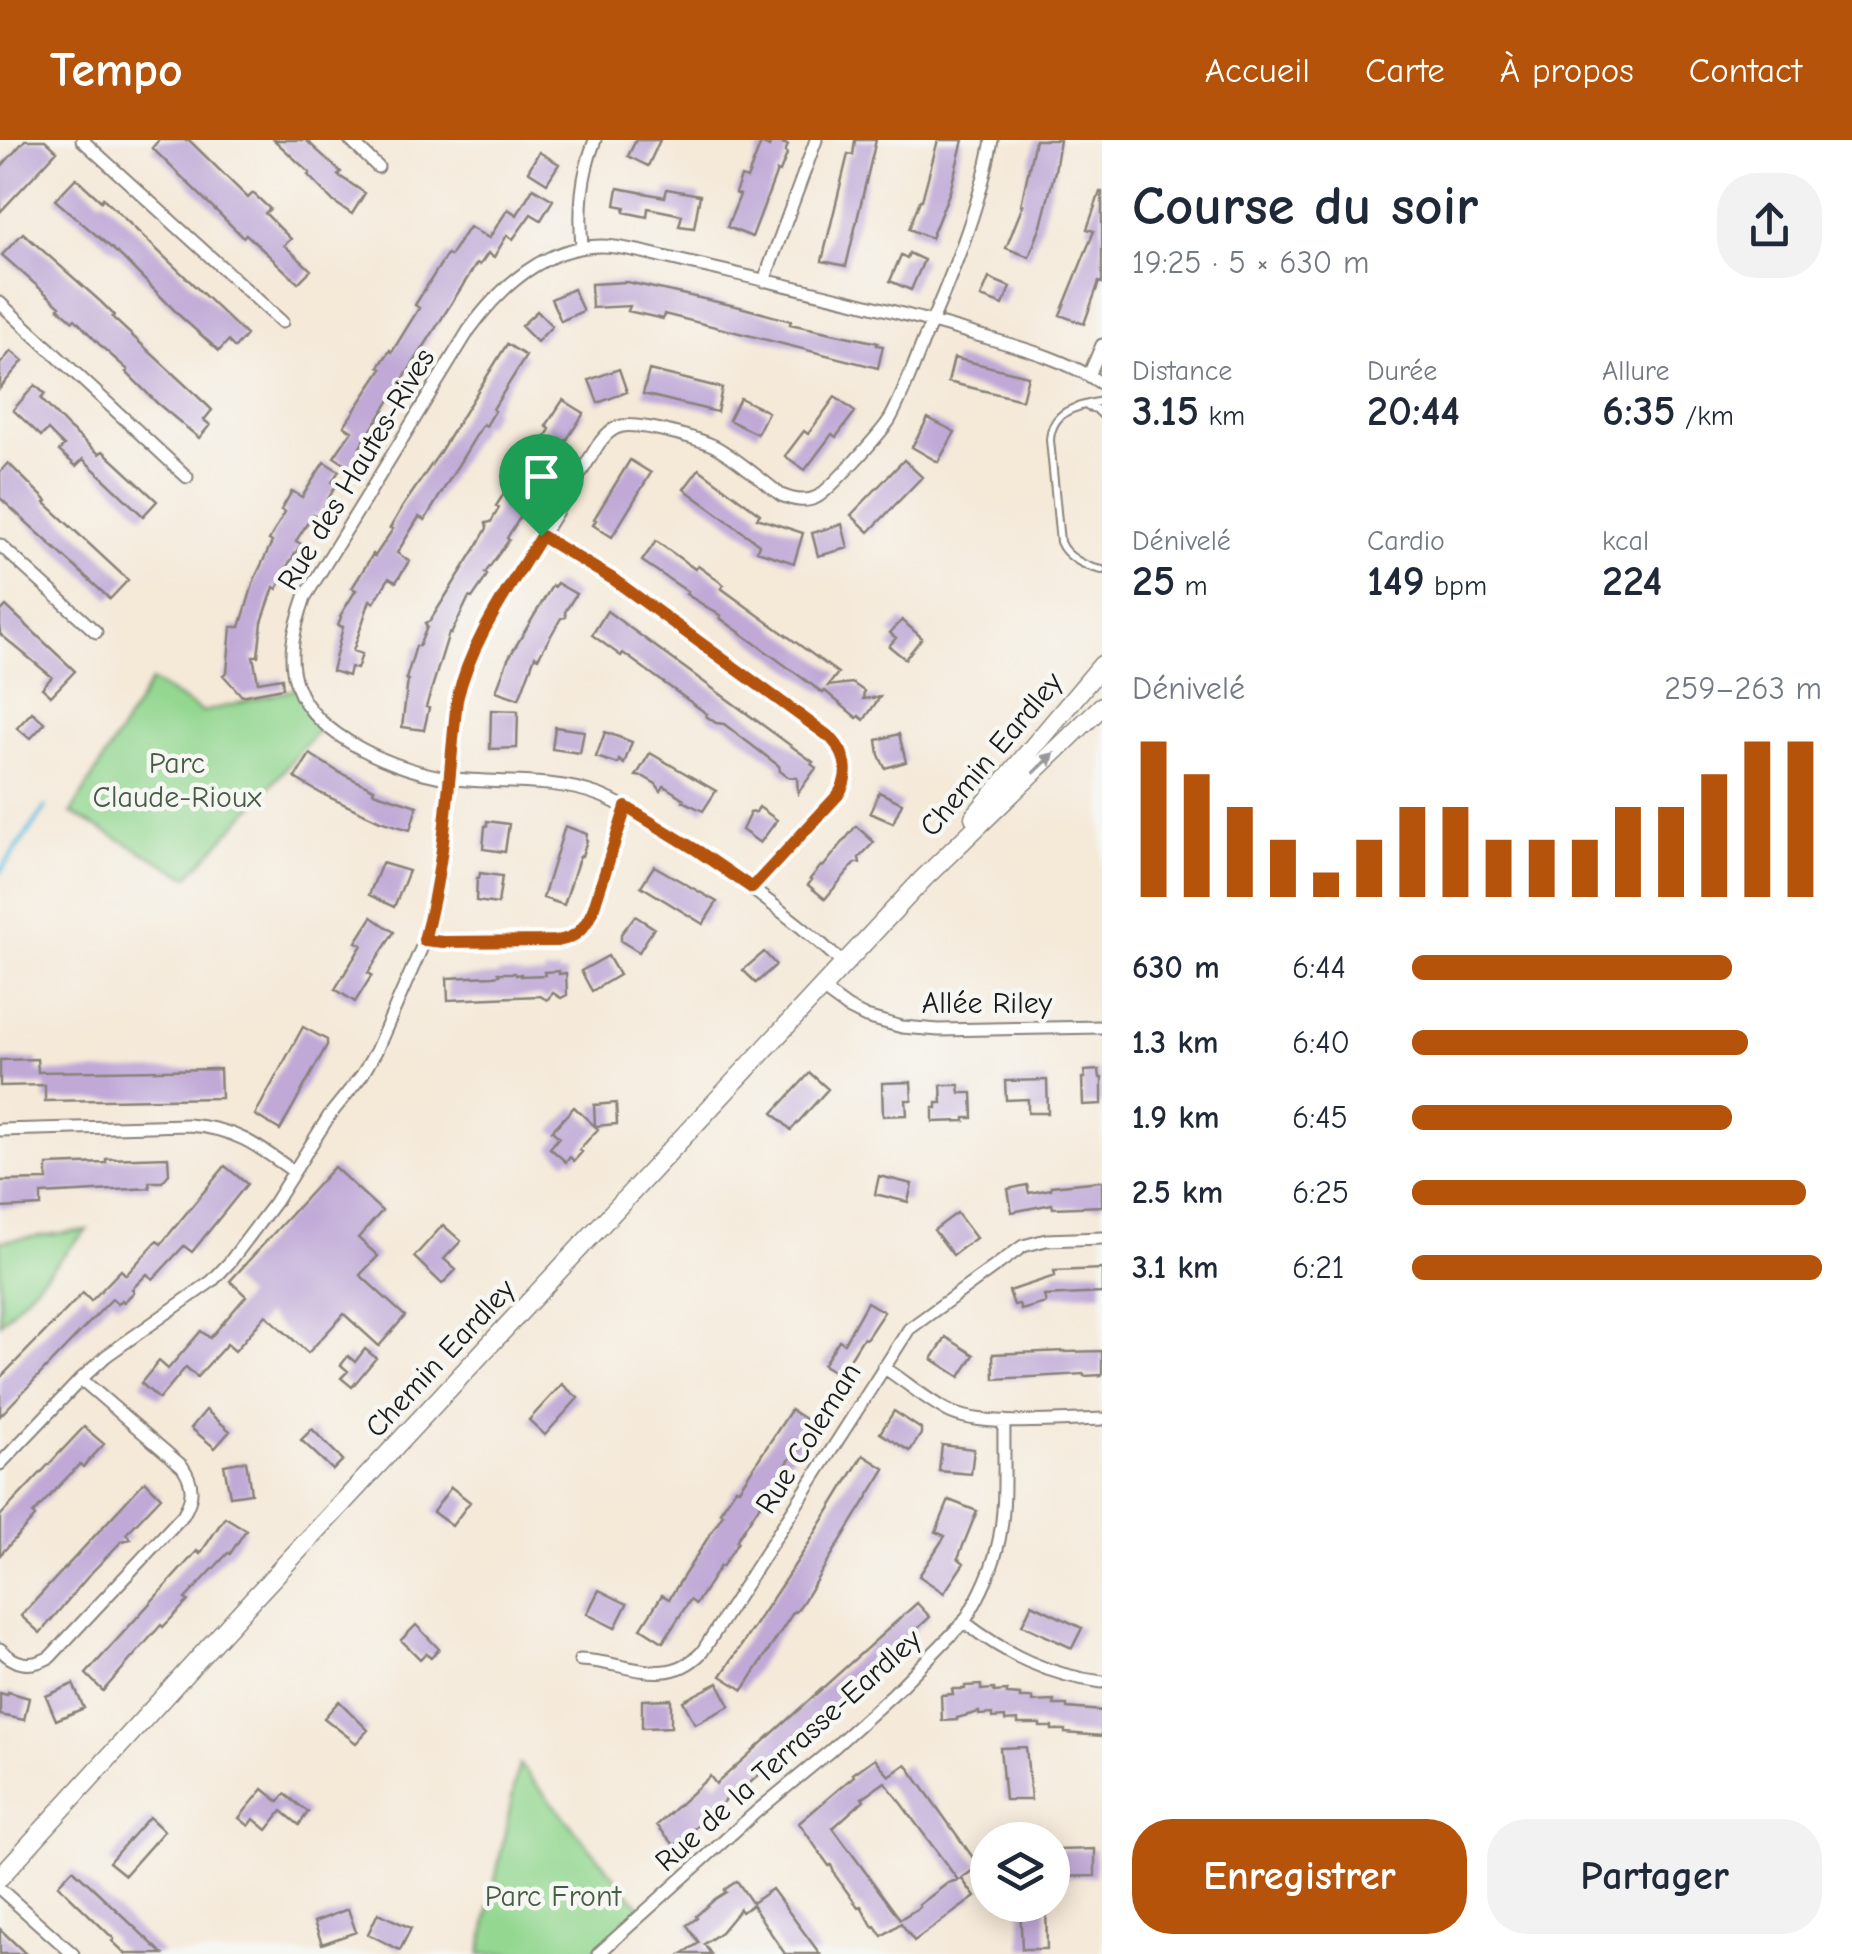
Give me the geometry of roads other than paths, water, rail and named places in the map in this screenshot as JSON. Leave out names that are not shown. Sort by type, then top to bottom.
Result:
[{"type":"main road","name":"Chemin Eardley","points":[[923,879],[1102,666]]},
{"type":"main road","name":"Chemin Eardley","points":[[0,1877],[254,1597],[923,879],[1102,706]]},
{"type":"street","points":[[82,140],[282,322]]},
{"type":"street","points":[[350,140],[378,168]]},
{"type":"street","points":[[582,248],[582,181],[595,140]]},
{"type":"street","points":[[764,281],[816,140]]},
{"type":"street","points":[[0,1464],[106,1356],[212,1282],[275,1202],[328,1116],[376,1052],[434,907],[463,674],[487,624],[598,445],[613,429],[644,427],[716,447],[781,495],[800,501],[818,496],[887,424],[932,322],[975,208],[992,140]]},
{"type":"street","name":"Rue des Hautes-Rives","points":[[844,964],[752,888],[626,807],[559,784],[448,778],[392,764],[368,753],[316,716],[298,689],[292,668],[298,617],[314,580],[486,307],[531,268],[582,248],[624,248],[932,322],[1020,347],[1090,375],[1102,384]]},
{"type":"street","points":[[0,302],[188,477]]},
{"type":"street","points":[[1090,375],[1102,346]]},
{"type":"street","points":[[541,536],[613,579],[839,746],[846,768],[842,788],[752,888]]},
{"type":"street","points":[[0,544],[96,632]]},
{"type":"street","points":[[424,940],[570,939],[587,924],[593,910],[626,807]]},
{"type":"street","name":"Allée Riley","points":[[822,988],[866,1017],[902,1027],[1102,1027]]},
{"type":"street","points":[[0,1130],[188,1125],[220,1128],[238,1135],[293,1171]]},
{"type":"street","name":"Rue Coleman","points":[[580,1660],[656,1672],[670,1672],[694,1661],[910,1328],[1022,1246],[1046,1240],[1102,1238]]},
{"type":"street","points":[[883,1367],[949,1412],[1004,1421],[1102,1419]]},
{"type":"street","points":[[0,1649],[23,1664],[50,1658],[189,1506],[192,1487],[182,1466],[81,1379]]},
{"type":"street","name":"Rue de la Terrasse-Eardley","points":[[598,1954],[893,1694],[964,1622],[991,1573],[1004,1524],[1004,1421]]},
{"type":"street","name":"Rue de la Terrasse-Eardley","points":[[964,1622],[1006,1651],[1043,1669],[1078,1680],[1102,1682]]},
{"type":"street","points":[[0,1889],[73,1954]]},
{"type":"lane","points":[[1102,401],[1066,411],[1050,430],[1060,542],[1069,554],[1102,570]]},
{"type":"lane","points":[[1082,405],[1102,415]]},
{"type":"waterway","points":[[0,872],[45,808]]},
{"type":"park label","name":"Parc Claude-Rioux","points":[[177,780]]},
{"type":"park label","name":"Parc Front","points":[[553,1896]]}]
